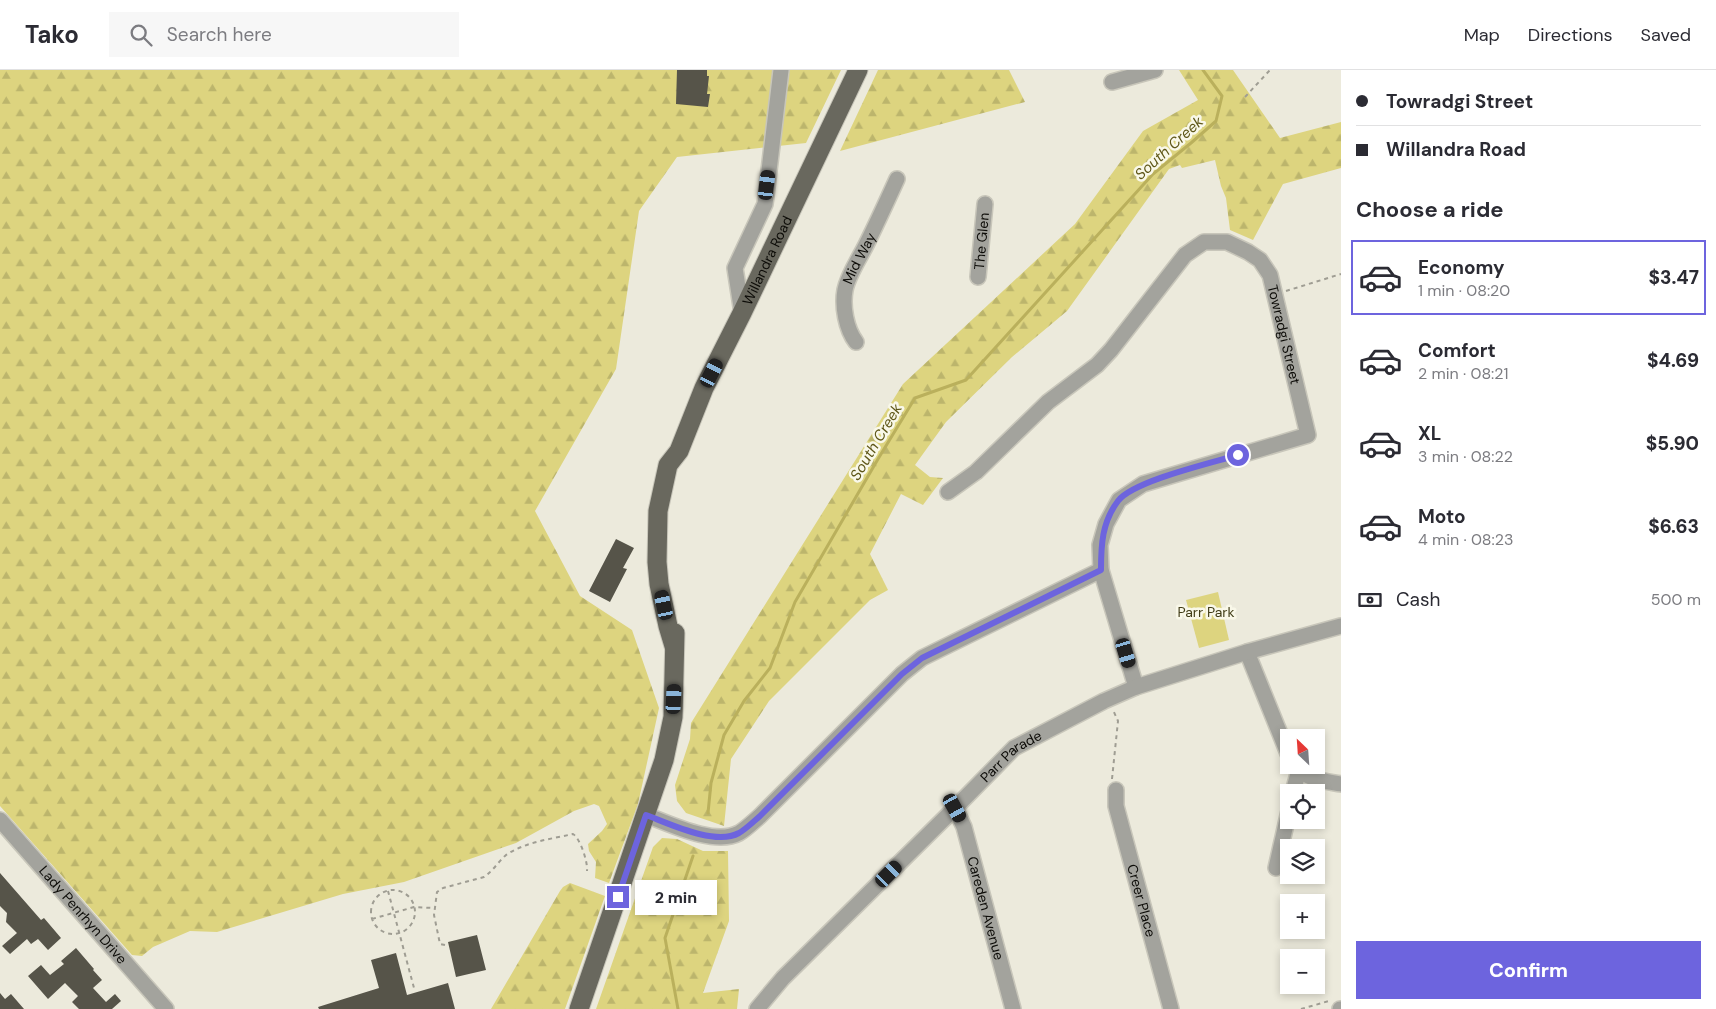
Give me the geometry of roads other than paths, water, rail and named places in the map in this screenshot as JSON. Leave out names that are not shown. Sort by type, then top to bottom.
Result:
[{"type":"main road","name":"Willandra Road","points":[[579,1009],[646,815],[670,738],[673,717],[674,646],[668,626],[658,574],[656,542],[658,511],[668,465],[679,451],[704,388],[742,313],[858,70]]},
{"type":"street","points":[[742,313],[735,268],[765,204],[781,70]]},
{"type":"street","points":[[1112,82],[1155,70]]},
{"type":"street","name":"Mid Way","points":[[856,342],[847,321],[844,305],[848,279],[878,222],[897,179]]},
{"type":"street","name":"The Glen","points":[[978,277],[985,204]]},
{"type":"street","name":"Towradgi Street","points":[[948,492],[976,472],[1048,402],[1097,365],[1111,350],[1185,255],[1204,242],[1227,242],[1260,260],[1270,275],[1308,435],[1142,484],[1119,500],[1106,524],[1100,545],[1101,570],[1136,687]]},
{"type":"street","points":[[646,815],[707,836],[726,837],[740,832],[760,816],[902,674],[922,658],[1101,570]]},
{"type":"street","name":"Parr Parade","points":[[757,1009],[783,978],[1014,748],[1136,687],[1247,652],[1341,626]]},
{"type":"street","points":[[1247,652],[1280,734]]},
{"type":"street","points":[[1306,774],[1313,779],[1341,784]]},
{"type":"street","name":"Creer Place","points":[[1116,790],[1116,806],[1171,1009]]},
{"type":"street","name":"Careden Avenue","points":[[955,808],[964,827],[1013,1009]]},
{"type":"street","name":"Lady Penrhyn Drive","points":[[0,820],[166,1009]]},
{"type":"street","points":[[1276,868],[1285,829]]},
{"type":"waterway","name":"South Creek","points":[[708,813],[711,783],[724,735],[744,701],[770,668],[795,602],[915,398],[966,380],[1153,174],[1216,121],[1222,96],[1203,70]]},
{"type":"waterway","name":"South Creek","points":[[678,1009],[665,938],[693,856]]},
{"type":"park label","name":"Parr Park","points":[[1206,612]]}]
